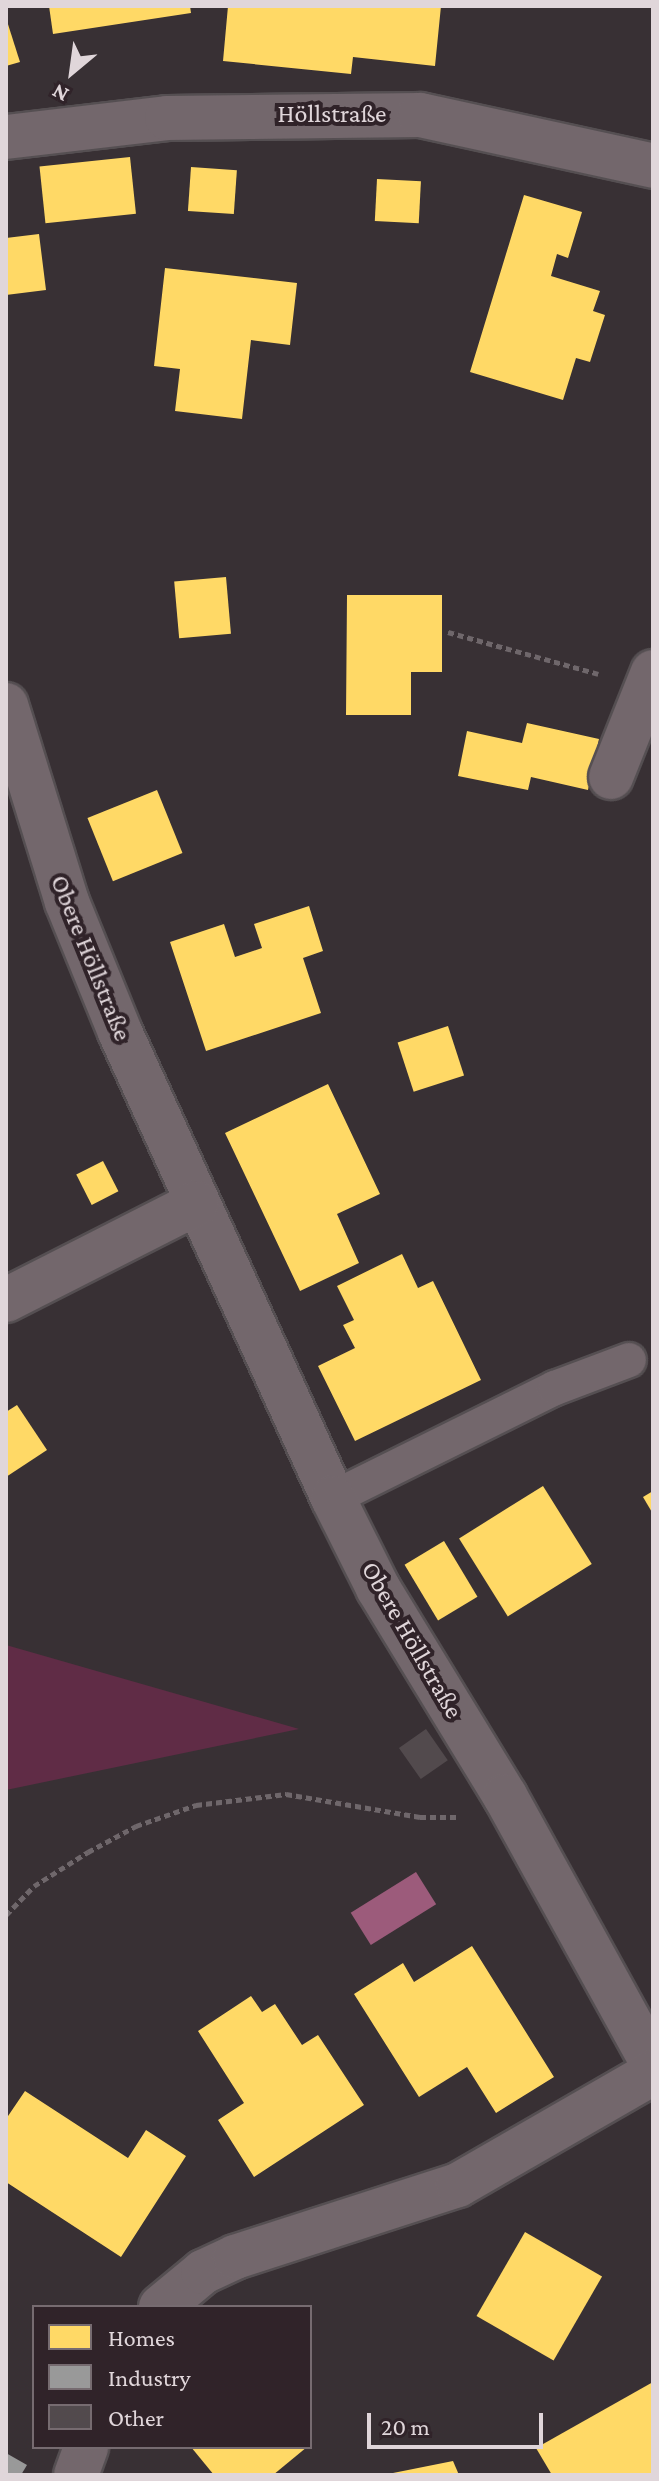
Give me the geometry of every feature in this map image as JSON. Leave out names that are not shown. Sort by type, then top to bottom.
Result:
[{"type":"street","name":"Höllstraße","points":[[6,137],[167,118],[420,115],[653,166]]},
{"type":"street","points":[[611,777],[649,680]]},
{"type":"street","name":"Obere Höllstraße","points":[[6,705],[67,902],[197,1203],[333,1498],[378,1588],[505,1796],[653,2064]]},
{"type":"street","points":[[6,1300],[197,1203]]},
{"type":"street","points":[[163,2305],[203,2272],[235,2257],[458,2185],[653,2073]]},
{"type":"street","points":[[76,2475],[85,2449]]},
{"type":"lane","points":[[333,1498],[555,1388],[629,1360]]},
{"type":"path","points":[[448,632],[649,680]]},
{"type":"path","points":[[6,1915],[34,1886],[88,1852],[136,1826],[196,1805],[286,1794],[449,1818],[473,1815],[505,1796]]},
{"type":"shaded area","points":[[6,1645],[299,1729],[6,1790]]},
{"type":"shaded area","points":[[416,1872],[436,1904],[371,1945],[351,1913]]},
{"type":"building: Homes","points":[[49,6],[190,6],[191,13],[53,34]]},
{"type":"building: Homes","points":[[228,6],[441,6],[435,66],[353,57],[351,74],[223,61]]},
{"type":"building: Homes","points":[[6,18],[20,62],[6,66]]},
{"type":"building: Homes","points":[[130,157],[136,214],[45,223],[39,167]]},
{"type":"building: Homes","points":[[191,167],[237,170],[234,214],[188,211]]},
{"type":"building: Homes","points":[[377,179],[421,181],[419,223],[375,221]]},
{"type":"building: Homes","points":[[524,195],[582,212],[568,258],[557,254],[551,276],[600,291],[593,311],[605,315],[590,362],[576,358],[563,400],[470,372]]},
{"type":"building: Homes","points":[[39,234],[46,290],[6,295],[6,238]]},
{"type":"building: Homes","points":[[165,268],[297,283],[290,345],[251,340],[242,419],[175,411],[180,369],[154,366]]},
{"type":"building: Homes","points":[[226,577],[231,634],[179,638],[174,582]]},
{"type":"building: Homes","points":[[347,595],[442,595],[442,672],[411,672],[411,715],[346,715]]},
{"type":"building: Homes","points":[[527,723],[599,739],[588,790],[531,777],[528,790],[458,776],[467,731],[522,743]]},
{"type":"building: Homes","points":[[157,790],[182,853],[113,881],[87,818]]},
{"type":"building: Homes","points":[[309,906],[323,951],[303,958],[321,1013],[206,1051],[170,942],[224,924],[235,957],[262,948],[254,924]]},
{"type":"building: Homes","points":[[448,1026],[464,1075],[414,1092],[398,1042]]},
{"type":"building: Homes","points":[[328,1084],[380,1194],[337,1214],[359,1263],[300,1291],[225,1133]]},
{"type":"building: Homes","points":[[103,1161],[118,1191],[92,1205],[76,1175]]},
{"type":"building: Homes","points":[[402,1254],[418,1288],[433,1281],[481,1380],[355,1441],[318,1366],[355,1348],[343,1325],[354,1320],[337,1286]]},
{"type":"building: Homes","points":[[17,1405],[47,1450],[6,1477],[6,1412]]},
{"type":"building: Homes","points":[[543,1486],[592,1564],[508,1616],[459,1538]]},
{"type":"building: Homes","points":[[653,1491],[653,1514],[643,1497]]},
{"type":"building: Homes","points":[[444,1541],[477,1597],[438,1620],[405,1565]]},
{"type":"building: Homes","points":[[472,1946],[554,2077],[496,2113],[467,2067],[419,2097],[354,1994],[403,1963],[414,1982]]},
{"type":"building: Homes","points":[[251,1996],[262,2012],[275,2004],[302,2045],[318,2035],[364,2105],[254,2177],[218,2120],[244,2103],[198,2031]]},
{"type":"building: Homes","points":[[25,2091],[128,2158],[146,2130],[186,2156],[121,2257],[6,2182],[6,2119]]},
{"type":"building: Homes","points":[[525,2232],[602,2276],[554,2361],[476,2316]]},
{"type":"building: Homes","points":[[653,2382],[653,2475],[552,2475],[536,2448]]},
{"type":"building: Homes","points":[[193,2449],[305,2449],[273,2475],[214,2475]]},
{"type":"building: Homes","points":[[453,2461],[459,2475],[388,2475],[388,2474]]},
{"type":"building: Industry","points":[[6,2453],[27,2465],[21,2475],[6,2475]]},
{"type":"building: Other","points":[[426,1729],[448,1760],[421,1779],[399,1748]]}]
